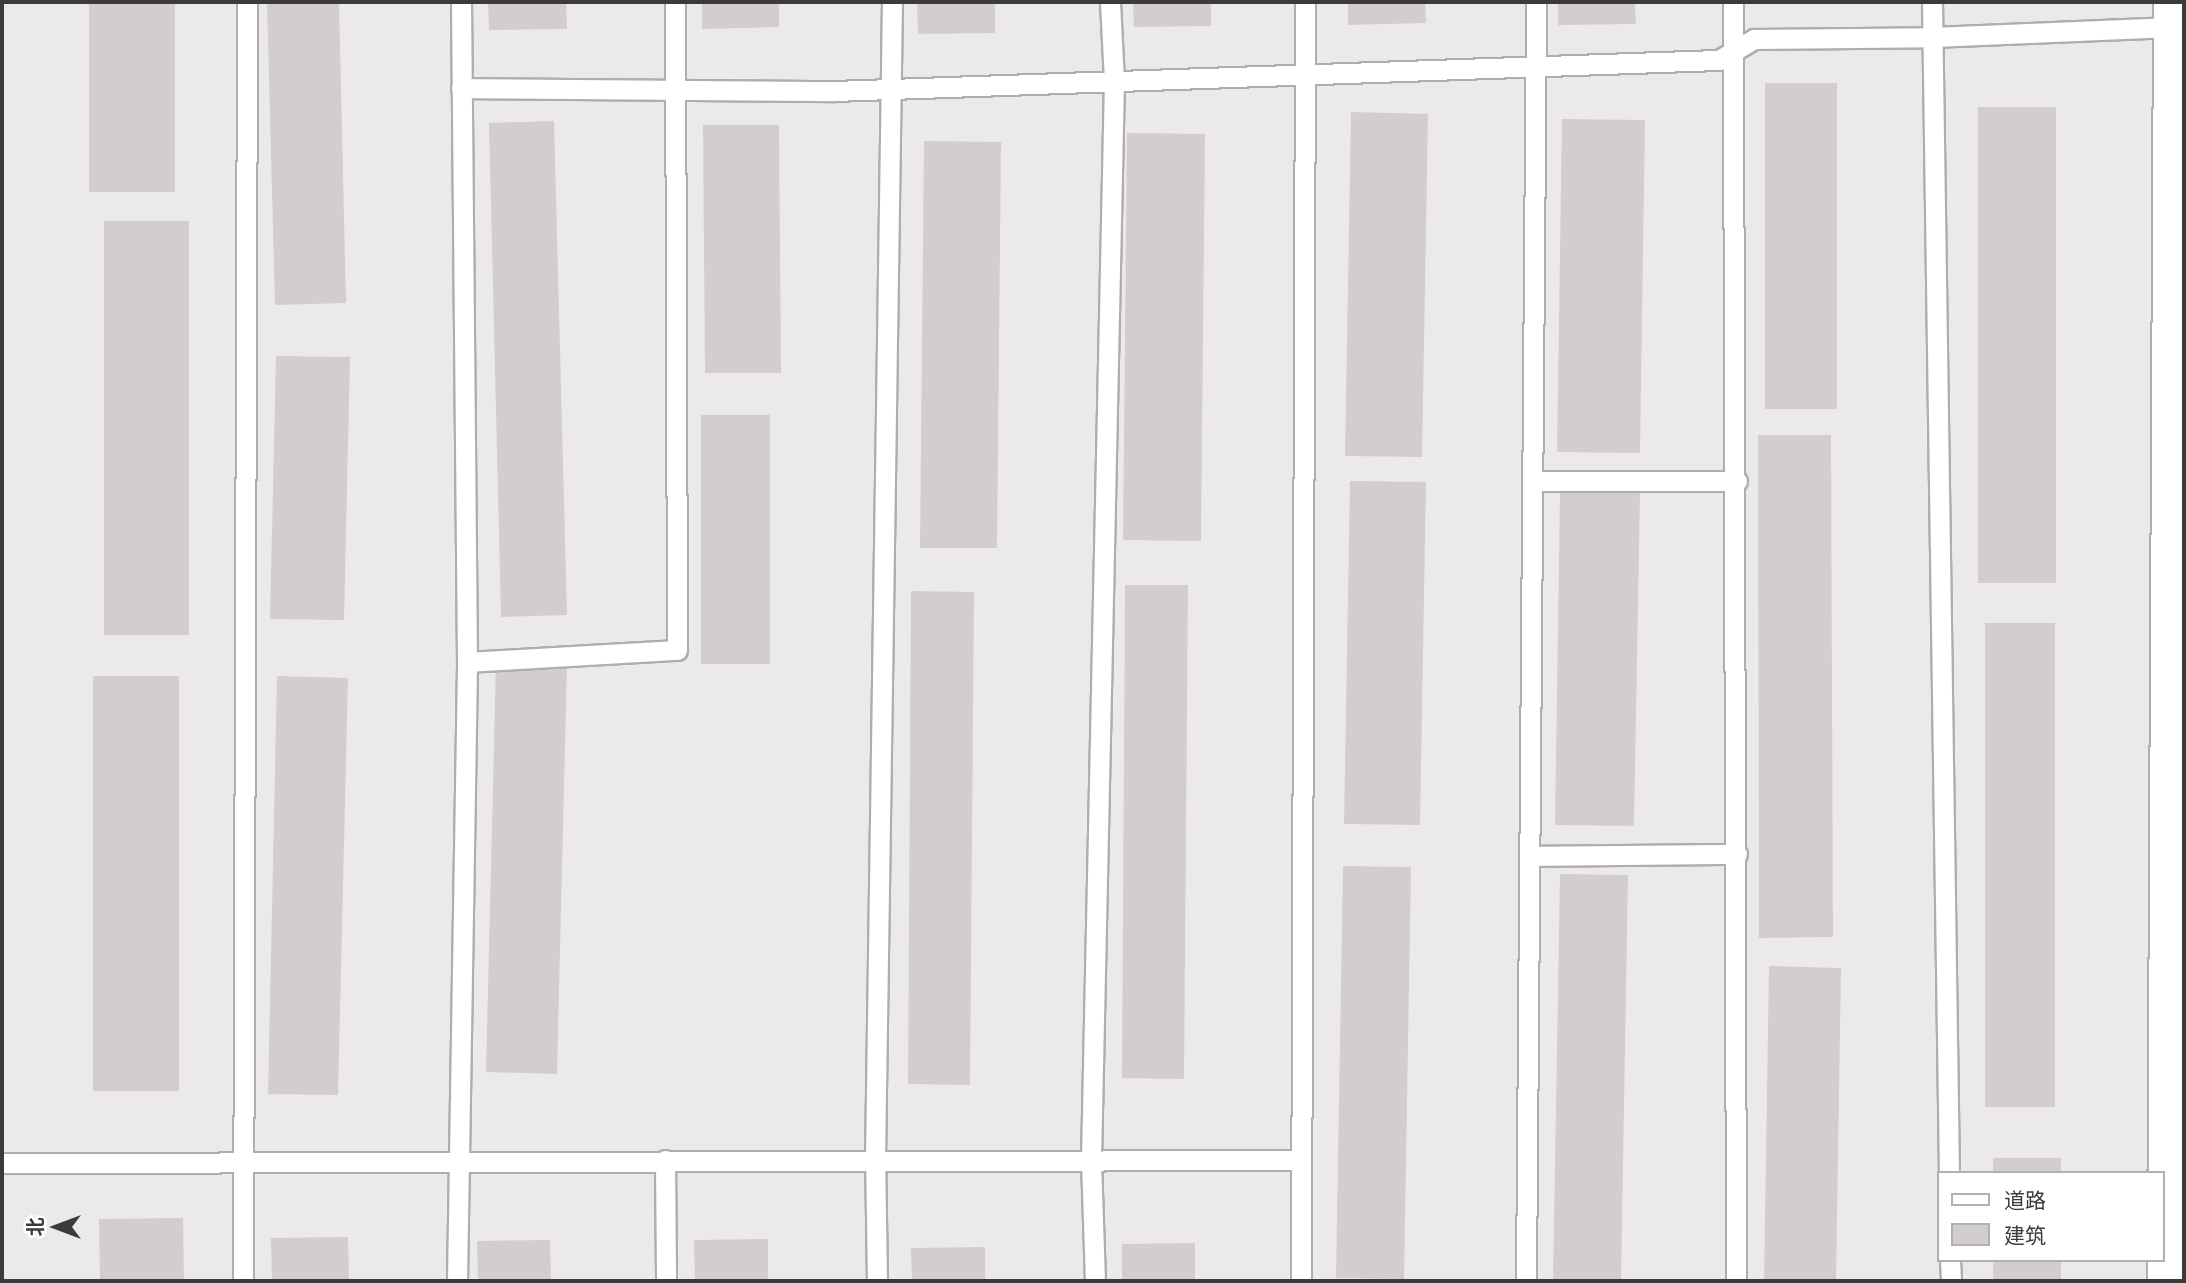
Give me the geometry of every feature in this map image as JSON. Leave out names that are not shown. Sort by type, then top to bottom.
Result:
[{"type":"street","points":[[2167,1281],[2178,131],[2172,14]]},
{"type":"lane","points":[[243,1281],[247,2]]},
{"type":"lane","points":[[457,1281],[467,662],[461,2]]},
{"type":"lane","points":[[467,662],[677,650],[676,2]]},
{"type":"lane","points":[[877,1281],[875,1160],[893,89],[892,2]]},
{"type":"lane","points":[[1095,1281],[1091,1160],[1114,81],[1110,2]]},
{"type":"lane","points":[[1301,1281],[1308,74],[1306,2]]},
{"type":"lane","points":[[1526,1281],[1537,66],[1535,2]]},
{"type":"lane","points":[[1734,2],[1737,481],[1736,1281]]},
{"type":"lane","points":[[1932,2],[1949,1171]]},
{"type":"lane","points":[[461,88],[893,89],[1719,60],[1754,39],[1933,37],[2172,14]]},
{"type":"lane","points":[[1533,481],[1737,481]]},
{"type":"lane","points":[[1530,856],[1737,854]]},
{"type":"lane","points":[[665,1160],[666,1281]]},
{"type":"lane","points":[[2,1163],[1300,1160]]},
{"type":"lane","points":[[1950,1262],[1951,1281]]},
{"type":"building","points":[[89,2],[175,2],[175,192],[89,192]]},
{"type":"building","points":[[267,2],[339,2],[346,303],[275,305]]},
{"type":"building","points":[[488,2],[566,2],[567,29],[489,30]]},
{"type":"building","points":[[702,2],[779,2],[779,27],[702,29]]},
{"type":"building","points":[[917,2],[995,2],[995,33],[918,34]]},
{"type":"building","points":[[1133,2],[1211,2],[1211,26],[1134,27]]},
{"type":"building","points":[[1348,2],[1425,2],[1426,23],[1348,25]]},
{"type":"building","points":[[1558,2],[1635,2],[1636,24],[1558,25]]},
{"type":"building","points":[[1765,83],[1837,83],[1837,409],[1765,409]]},
{"type":"building","points":[[1978,107],[2056,107],[2056,583],[1978,583]]},
{"type":"building","points":[[1351,112],[1428,114],[1422,457],[1345,456]]},
{"type":"building","points":[[1562,119],[1645,120],[1640,453],[1557,452]]},
{"type":"building","points":[[554,121],[567,615],[501,617],[489,123]]},
{"type":"building","points":[[703,125],[779,125],[781,373],[705,373]]},
{"type":"building","points":[[1127,133],[1205,134],[1201,541],[1123,540]]},
{"type":"building","points":[[924,141],[1001,142],[997,548],[920,548]]},
{"type":"building","points":[[104,221],[189,221],[189,635],[104,635]]},
{"type":"building","points":[[276,356],[350,357],[344,620],[270,619]]},
{"type":"building","points":[[701,415],[770,415],[770,664],[701,664]]},
{"type":"building","points":[[1758,435],[1831,435],[1833,937],[1759,938]]},
{"type":"building","points":[[1350,481],[1426,482],[1420,825],[1344,824]]},
{"type":"building","points":[[1560,492],[1640,493],[1634,826],[1555,825]]},
{"type":"building","points":[[1125,585],[1188,585],[1184,1079],[1122,1078]]},
{"type":"building","points":[[911,591],[974,592],[970,1085],[908,1084]]},
{"type":"building","points":[[1985,623],[2055,623],[2055,1107],[1985,1107]]},
{"type":"building","points":[[496,662],[567,663],[557,1074],[486,1072]]},
{"type":"building","points":[[93,676],[179,676],[179,1091],[93,1091]]},
{"type":"building","points":[[277,676],[348,678],[338,1095],[268,1094]]},
{"type":"building","points":[[1343,866],[1411,867],[1404,1279],[1336,1278]]},
{"type":"building","points":[[1560,874],[1628,875],[1621,1281],[1553,1281]]},
{"type":"building","points":[[1769,966],[1841,968],[1836,1281],[1764,1281]]},
{"type":"building","points":[[1993,1158],[2061,1158],[2061,1171],[1993,1171]]},
{"type":"building","points":[[183,1218],[184,1281],[100,1281],[99,1219]]},
{"type":"building","points":[[348,1237],[349,1281],[272,1281],[271,1238]]},
{"type":"building","points":[[768,1239],[768,1281],[695,1281],[694,1240]]},
{"type":"building","points":[[550,1240],[551,1281],[478,1281],[477,1241]]},
{"type":"building","points":[[1195,1243],[1195,1281],[1122,1281],[1122,1244]]},
{"type":"building","points":[[985,1247],[985,1281],[912,1281],[911,1248]]},
{"type":"building","points":[[1993,1262],[2061,1262],[2061,1281],[1993,1281]]}]
